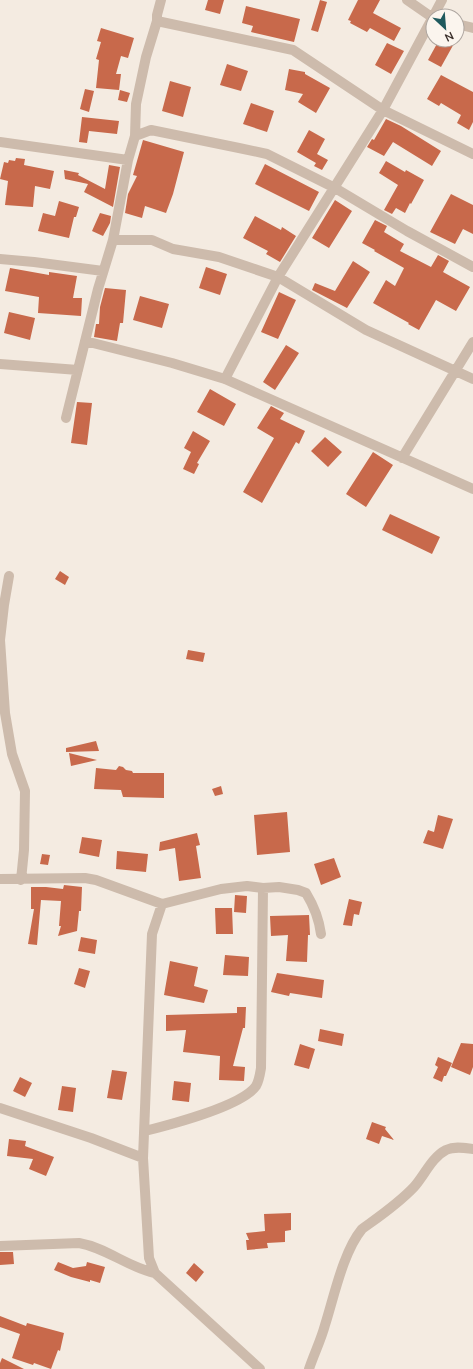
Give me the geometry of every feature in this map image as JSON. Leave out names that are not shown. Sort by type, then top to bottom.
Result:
[{"type":"street","points":[[66,418],[103,271],[113,240],[128,160],[135,136],[136,104],[146,57],[157,21],[161,0]]},
{"type":"street","points":[[407,0],[425,13]]},
{"type":"street","points":[[157,21],[294,50],[384,110],[473,154]]},
{"type":"street","points":[[225,379],[278,277],[384,110],[425,31]]},
{"type":"street","points":[[135,136],[152,130],[267,154],[335,188],[407,231],[473,267]]},
{"type":"street","points":[[0,142],[128,160]]},
{"type":"street","points":[[113,240],[152,240],[173,249],[219,257],[278,277],[366,330],[473,379]]},
{"type":"street","points":[[0,259],[103,271]]},
{"type":"street","points":[[85,341],[172,362],[225,379],[473,489]]},
{"type":"street","points":[[402,458],[473,342]]},
{"type":"street","points":[[0,364],[78,370]]},
{"type":"street","points":[[10,576],[4,605],[0,640],[5,714],[12,754],[25,790],[24,850],[21,880]]},
{"type":"street","points":[[0,879],[21,880],[85,878],[96,880],[162,904],[221,890],[247,886],[263,888],[279,887],[298,890],[306,893],[312,902],[320,922],[321,934]]},
{"type":"street","points":[[145,1131],[207,1113],[240,1098],[256,1086],[261,1068],[263,888]]},
{"type":"street","points":[[162,904],[152,934],[143,1158],[149,1258],[155,1273],[260,1369]]},
{"type":"street","points":[[0,1108],[91,1138],[143,1158]]},
{"type":"street","points":[[309,1369],[346,1259],[357,1235],[401,1200],[414,1187],[439,1155],[446,1150],[454,1148],[473,1149]]},
{"type":"street","points":[[0,1246],[79,1243],[116,1256],[135,1268],[155,1273]]},
{"type":"building","points":[[208,0],[224,0],[220,14],[205,10]]},
{"type":"building","points":[[320,0],[327,2],[318,32],[311,30]]},
{"type":"building","points":[[358,0],[380,0],[373,13],[401,28],[394,41],[370,28],[367,32],[350,23],[351,21],[348,20]]},
{"type":"building","points":[[246,6],[300,19],[294,42],[251,32],[253,26],[242,23]]},
{"type":"building","points":[[101,28],[134,38],[128,58],[121,56],[116,74],[121,74],[119,90],[96,88],[99,60],[96,59],[101,42],[97,41]]},
{"type":"building","points":[[387,43],[404,51],[391,74],[375,65]]},
{"type":"building","points":[[435,48],[452,48],[441,67],[428,60]]},
{"type":"building","points":[[227,64],[248,71],[241,91],[220,85]]},
{"type":"building","points":[[289,69],[305,72],[305,74],[330,88],[316,113],[298,102],[303,94],[285,90]]},
{"type":"building","points":[[441,75],[473,92],[473,122],[469,130],[457,123],[461,115],[441,103],[439,106],[427,99]]},
{"type":"building","points":[[170,81],[191,87],[183,117],[162,111]]},
{"type":"building","points":[[85,89],[94,91],[89,112],[80,109]]},
{"type":"building","points":[[120,90],[130,93],[127,102],[118,100]]},
{"type":"building","points":[[251,103],[274,111],[267,132],[243,124]]},
{"type":"building","points":[[82,117],[119,121],[117,134],[89,131],[87,143],[79,142]]},
{"type":"building","points":[[386,119],[401,126],[441,151],[432,166],[393,142],[384,156],[367,147],[372,139],[374,140]]},
{"type":"building","points":[[309,130],[325,139],[317,154],[328,160],[322,170],[314,166],[316,163],[297,152]]},
{"type":"building","points":[[143,140],[184,152],[173,194],[166,213],[145,206],[142,218],[125,213],[128,194],[137,176],[133,175]]},
{"type":"building","points":[[16,158],[25,159],[24,165],[54,171],[50,189],[35,186],[33,207],[5,205],[8,181],[0,179],[4,162],[8,163],[9,160],[15,161]]},
{"type":"building","points":[[386,161],[405,172],[406,170],[424,180],[405,213],[396,208],[392,214],[384,210],[398,185],[379,173]]},
{"type":"building","points":[[265,164],[319,192],[309,211],[255,184]]},
{"type":"building","points":[[109,165],[120,167],[113,207],[84,192],[88,184],[65,179],[64,170],[79,173],[78,175],[105,189]]},
{"type":"building","points":[[451,194],[473,205],[473,234],[463,229],[455,244],[430,232]]},
{"type":"building","points":[[335,200],[352,211],[329,248],[312,238]]},
{"type":"building","points":[[59,201],[79,207],[76,217],[74,217],[69,238],[38,231],[43,213],[55,216]]},
{"type":"building","points":[[100,213],[111,216],[110,223],[103,236],[92,231]]},
{"type":"building","points":[[255,216],[281,230],[282,227],[296,236],[280,262],[266,254],[268,251],[243,238]]},
{"type":"building","points":[[375,220],[387,226],[384,232],[404,244],[400,251],[431,267],[438,255],[449,261],[443,272],[470,287],[456,311],[436,300],[419,330],[373,303],[386,280],[395,286],[404,268],[362,243]]},
{"type":"building","points":[[353,261],[370,272],[347,308],[312,290],[315,283],[335,291]]},
{"type":"building","points":[[206,267],[227,274],[220,295],[199,288]]},
{"type":"building","points":[[10,268],[49,275],[49,272],[77,276],[73,298],[82,298],[81,316],[38,313],[39,297],[5,291]]},
{"type":"building","points":[[105,288],[126,290],[123,323],[120,323],[117,341],[94,337],[96,324],[99,324],[100,307]]},
{"type":"building","points":[[279,292],[296,300],[278,339],[261,332]]},
{"type":"building","points":[[140,296],[169,304],[162,328],[133,320]]},
{"type":"building","points":[[9,312],[35,318],[30,340],[4,333]]},
{"type":"building","points":[[286,345],[299,353],[275,390],[263,382]]},
{"type":"building","points":[[210,389],[236,404],[224,426],[197,412]]},
{"type":"building","points":[[77,402],[92,403],[87,445],[71,443]]},
{"type":"building","points":[[271,406],[284,413],[280,419],[305,431],[299,444],[296,442],[262,503],[243,492],[274,438],[257,428]]},
{"type":"building","points":[[193,431],[210,441],[197,463],[199,464],[194,474],[183,469],[191,452],[184,448]]},
{"type":"building","points":[[325,437],[342,452],[328,467],[311,451]]},
{"type":"building","points":[[373,452],[393,465],[366,507],[346,494]]},
{"type":"building","points":[[390,514],[440,537],[432,554],[382,530]]},
{"type":"building","points":[[60,571],[69,577],[65,585],[55,579]]},
{"type":"building","points":[[188,650],[205,653],[203,662],[186,659]]},
{"type":"building","points":[[96,741],[99,751],[66,752],[66,748]]},
{"type":"building","points":[[69,753],[97,760],[71,766]]},
{"type":"building","points":[[119,766],[126,770],[132,771],[133,773],[164,773],[164,798],[123,797],[121,790],[94,789],[96,768],[116,770]]},
{"type":"building","points":[[221,786],[223,794],[215,796],[212,789]]},
{"type":"building","points":[[287,812],[290,852],[257,855],[254,815]]},
{"type":"building","points":[[438,815],[453,819],[443,849],[423,843],[428,830],[434,832]]},
{"type":"building","points":[[197,833],[200,845],[196,846],[201,878],[179,881],[175,848],[159,851],[160,842]]},
{"type":"building","points":[[82,837],[102,840],[99,857],[79,853]]},
{"type":"building","points":[[117,851],[148,854],[146,872],[116,869]]},
{"type":"building","points":[[42,854],[50,855],[48,865],[40,864]]},
{"type":"building","points":[[334,858],[341,877],[321,885],[314,864]]},
{"type":"building","points":[[64,885],[82,887],[81,911],[79,911],[77,931],[58,936],[61,926],[59,926],[61,901],[41,900],[37,945],[28,944],[34,909],[31,909],[31,887],[63,889]]},
{"type":"building","points":[[235,895],[247,896],[246,913],[234,912]]},
{"type":"building","points":[[349,899],[362,902],[359,915],[354,914],[352,926],[343,925]]},
{"type":"building","points":[[215,908],[232,908],[233,934],[216,934]]},
{"type":"building","points":[[309,915],[310,935],[308,935],[307,962],[286,961],[288,935],[271,936],[270,916]]},
{"type":"building","points":[[81,937],[97,940],[95,954],[78,951]]},
{"type":"building","points":[[225,955],[249,957],[248,976],[223,975]]},
{"type":"building","points":[[170,961],[198,967],[194,986],[208,990],[204,1003],[164,995]]},
{"type":"building","points":[[79,968],[90,971],[85,988],[74,984]]},
{"type":"building","points":[[277,973],[324,980],[322,998],[290,993],[289,996],[271,992]]},
{"type":"building","points":[[237,1007],[246,1007],[245,1028],[243,1028],[233,1066],[245,1067],[244,1081],[219,1080],[220,1056],[183,1052],[186,1030],[166,1031],[166,1015],[237,1013]]},
{"type":"building","points":[[320,1029],[344,1034],[342,1046],[318,1041]]},
{"type":"building","points":[[461,1043],[473,1044],[473,1067],[470,1075],[451,1067]]},
{"type":"building","points":[[300,1044],[315,1049],[309,1069],[294,1065]]},
{"type":"building","points":[[438,1057],[452,1063],[442,1082],[433,1078],[438,1067],[435,1065]]},
{"type":"building","points":[[112,1070],[127,1072],[122,1100],[107,1098]]},
{"type":"building","points":[[20,1077],[32,1083],[25,1097],[13,1091]]},
{"type":"building","points":[[174,1081],[191,1083],[189,1102],[172,1100]]},
{"type":"building","points":[[62,1086],[76,1088],[73,1112],[58,1110]]},
{"type":"building","points":[[372,1122],[386,1127],[385,1129],[394,1140],[382,1136],[379,1144],[366,1139]]},
{"type":"building","points":[[9,1139],[26,1141],[25,1146],[54,1157],[46,1176],[29,1169],[33,1159],[7,1156]]},
{"type":"building","points":[[291,1213],[291,1230],[285,1231],[285,1242],[267,1243],[268,1248],[247,1250],[246,1240],[249,1240],[246,1233],[265,1231],[264,1214]]},
{"type":"building","points":[[0,1252],[13,1252],[14,1264],[0,1265]]},
{"type":"building","points":[[58,1262],[73,1268],[86,1266],[87,1262],[105,1267],[100,1283],[90,1280],[90,1282],[71,1277],[54,1270]]},
{"type":"building","points":[[194,1263],[204,1272],[196,1282],[186,1273]]},
{"type":"building","points":[[0,1316],[26,1326],[27,1323],[64,1333],[60,1351],[58,1350],[51,1369],[12,1358],[20,1334],[0,1327]]},
{"type":"building","points":[[2,1358],[24,1369],[0,1369]]}]
